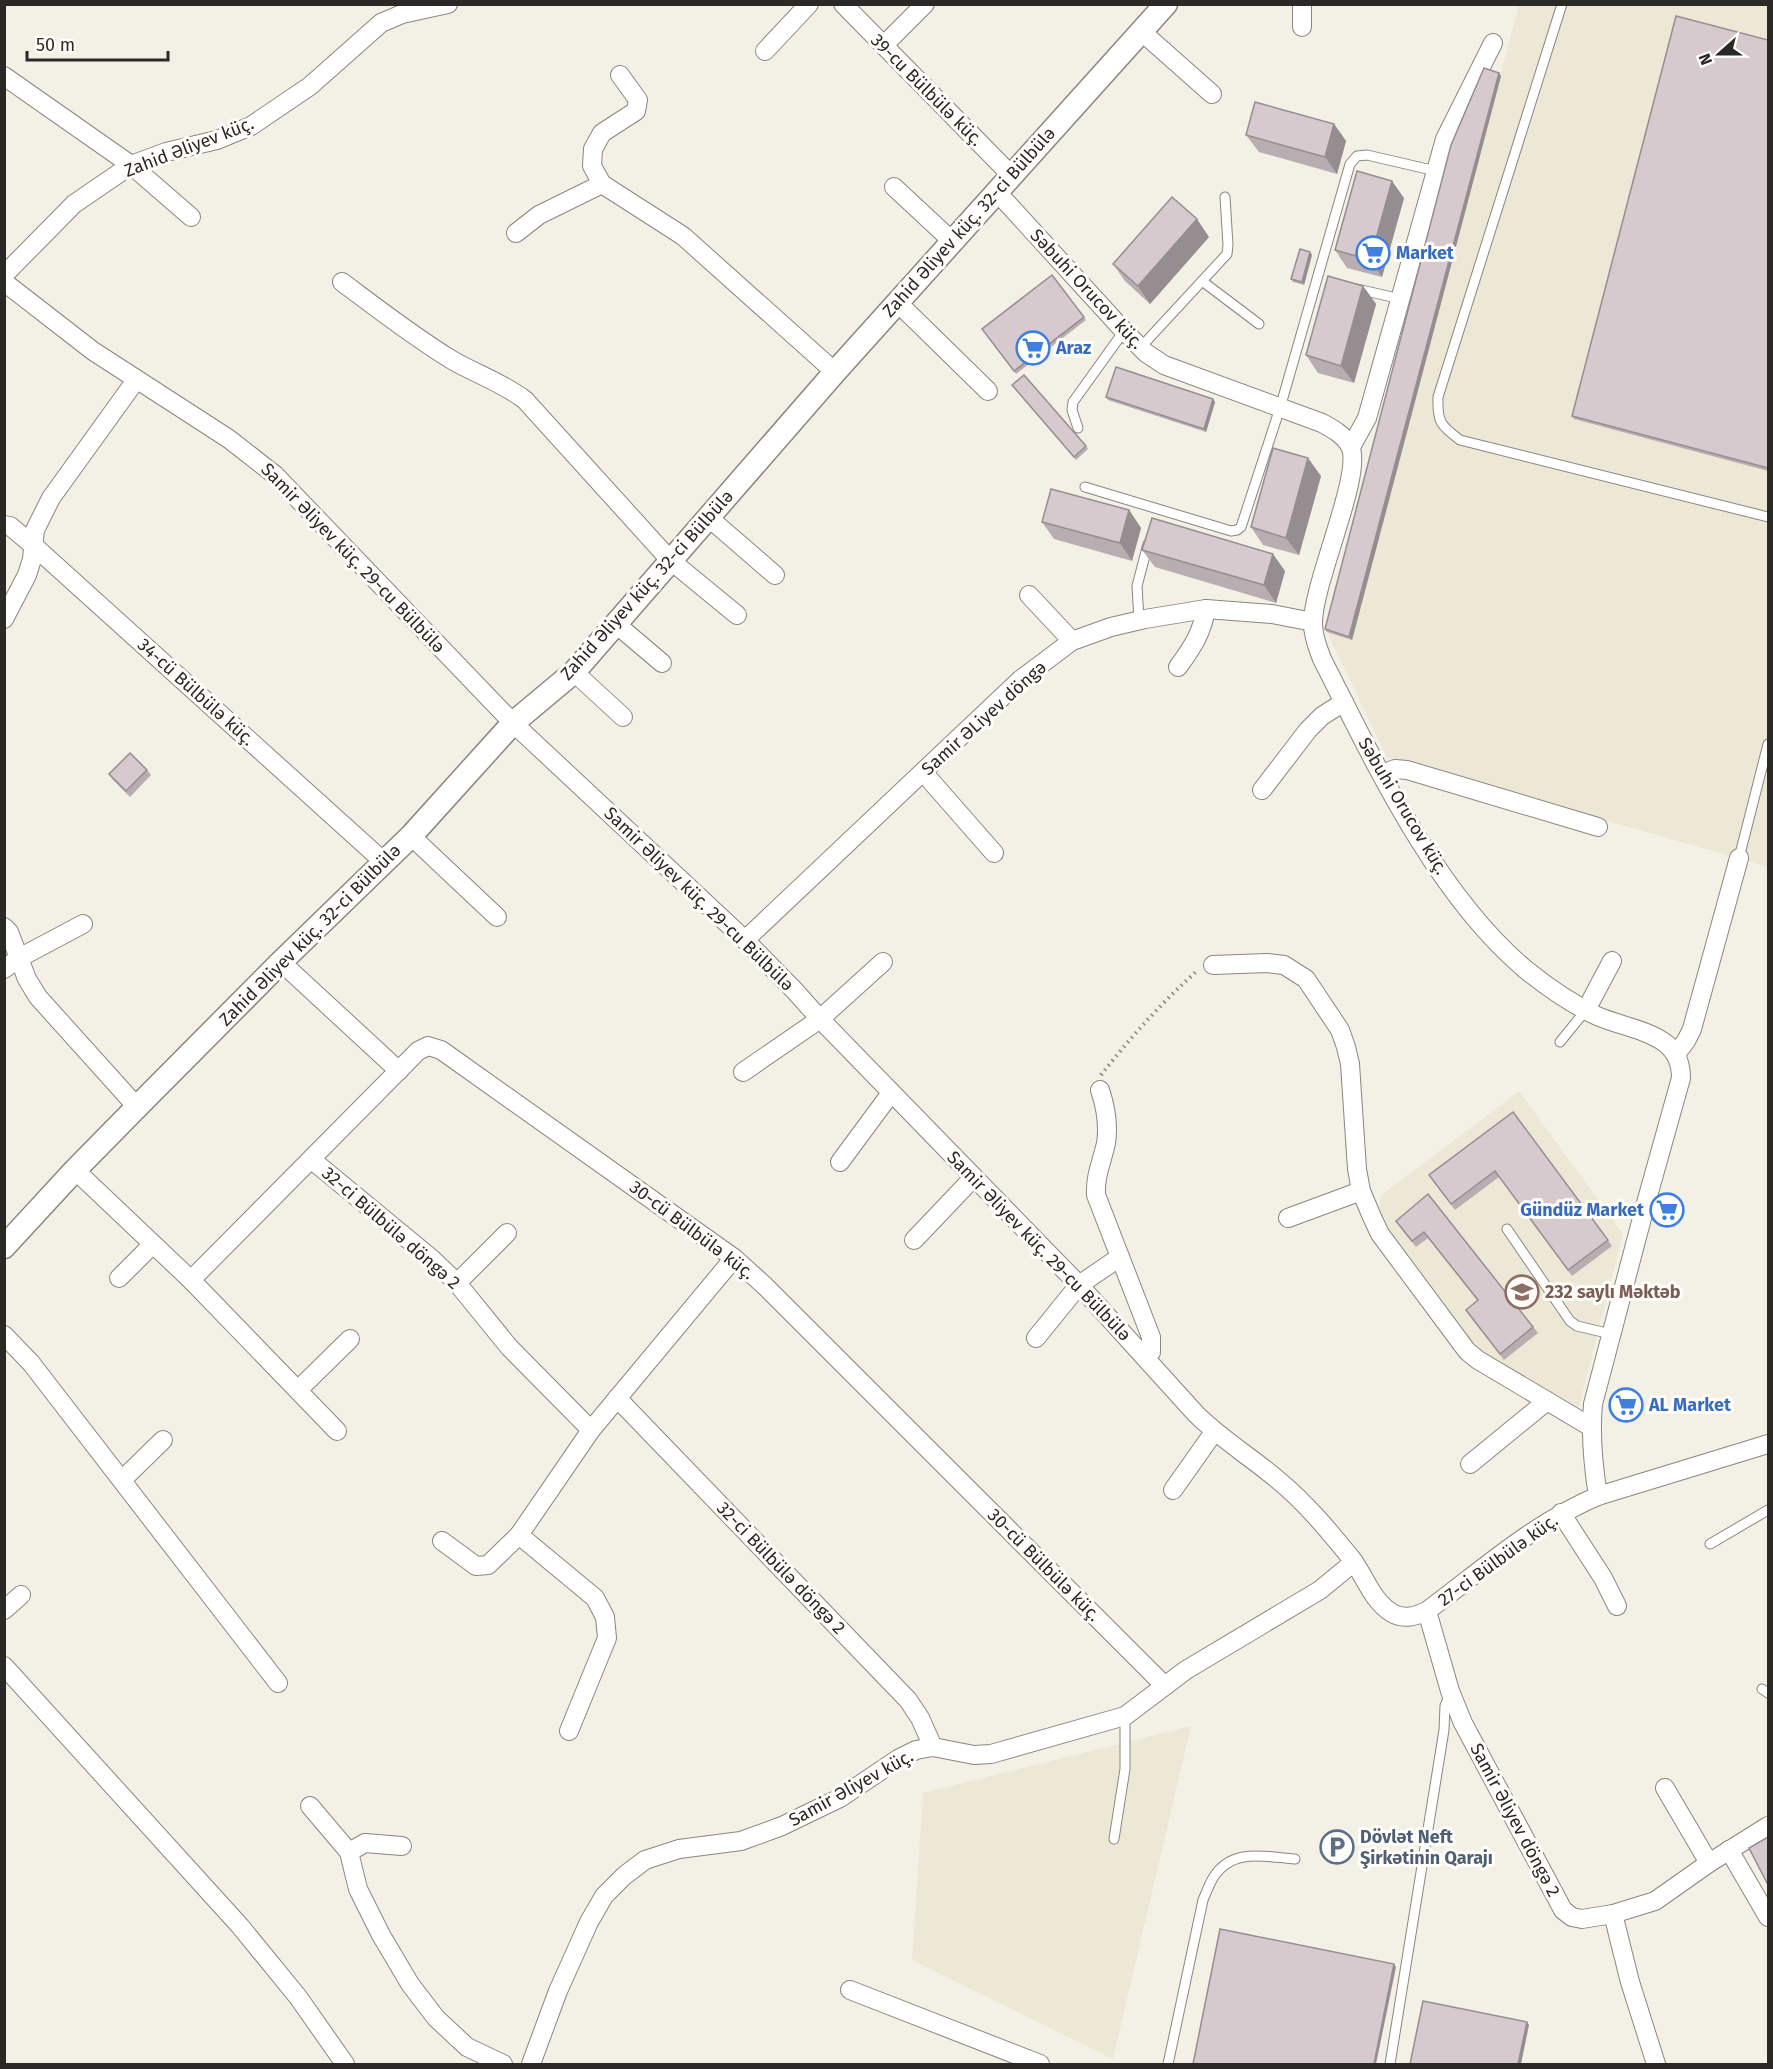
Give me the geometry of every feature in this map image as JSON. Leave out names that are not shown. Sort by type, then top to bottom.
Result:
[{"type":"street","name":"Zahid Əliyev küç.","points":[[4,275],[74,204],[131,165],[166,152],[217,140],[251,126],[310,86],[381,23],[402,14],[448,4]]},
{"type":"street","points":[[765,51],[809,4]]},
{"type":"street","name":"39-cu Bülbülə küç.","points":[[843,4],[1011,175]]},
{"type":"street","points":[[884,45],[925,4]]},
{"type":"street","name":"Zahid Əliyev küç. 32-ci Bülbülə","points":[[4,1247],[137,1107],[281,962],[411,836],[513,723],[574,672],[897,302],[1166,4]]},
{"type":"street","points":[[1302,4],[1302,27]]},
{"type":"street","points":[[1142,32],[1212,94]]},
{"type":"street","points":[[1351,447],[1367,418],[1444,139],[1493,43]]},
{"type":"street","points":[[620,75],[638,100],[636,111],[602,133],[592,148],[592,166],[602,184],[683,236],[835,372]]},
{"type":"street","points":[[4,76],[131,165],[191,217]]},
{"type":"street","points":[[516,233],[539,215],[602,184]]},
{"type":"street","points":[[894,187],[952,241]]},
{"type":"street","name":"Səbuhi Orucov küç.","points":[[997,192],[1124,332],[1164,365],[1323,423],[1336,431],[1351,447],[1353,470],[1320,585],[1312,622],[1317,646],[1382,774],[1416,833],[1464,907],[1504,950],[1548,987],[1586,1010],[1657,1038],[1676,1054]]},
{"type":"street","name":"Samir Əliyev küç. 29-cu Bülbülə","points":[[4,282],[93,351],[229,439],[275,475],[513,723],[745,940],[795,990],[891,1093],[1079,1285],[1196,1414],[1214,1432],[1278,1480],[1328,1530],[1354,1562]]},
{"type":"street","points":[[342,282],[452,360],[511,390],[525,400],[670,560],[737,615]]},
{"type":"street","points":[[897,302],[988,391]]},
{"type":"street","points":[[4,619],[27,575],[39,519],[51,498],[136,380]]},
{"type":"street","points":[[708,517],[775,575]]},
{"type":"street","name":"34-cü Bülbülə küç.","points":[[4,525],[10,526],[34,546],[384,862]]},
{"type":"street","points":[[1029,595],[1072,641]]},
{"type":"street","points":[[1178,667],[1197,641],[1206,609]]},
{"type":"street","name":"Samir ƏLiyev döngə","points":[[745,940],[1020,680],[1072,641],[1110,627],[1139,620],[1206,609],[1272,614],[1312,622]]},
{"type":"street","points":[[616,624],[662,663]]},
{"type":"street","points":[[574,672],[623,717]]},
{"type":"street","points":[[1262,790],[1308,730],[1323,716],[1344,702]]},
{"type":"street","points":[[1382,774],[1395,769],[1407,770],[1598,827]]},
{"type":"street","points":[[923,772],[994,853]]},
{"type":"street","points":[[411,836],[496,917]]},
{"type":"street","points":[[1598,1496],[1592,1460],[1593,1404],[1681,1078],[1682,1068],[1676,1054],[1692,1029],[1739,858]]},
{"type":"street","points":[[4,969],[19,958],[83,924]]},
{"type":"street","points":[[4,927],[9,932],[27,979],[38,996],[137,1107]]},
{"type":"street","points":[[1586,1010],[1612,961]]},
{"type":"street","points":[[281,962],[399,1071]]},
{"type":"street","points":[[743,1072],[820,1019],[882,962]]},
{"type":"street","points":[[1213,965],[1268,963],[1284,965],[1306,979],[1340,1030],[1346,1047],[1350,1064],[1357,1169],[1361,1191],[1380,1234],[1467,1351],[1478,1360],[1591,1427]]},
{"type":"street","name":"30-cü Bülbülə küç.","points":[[191,1280],[418,1051],[428,1046],[441,1050],[734,1258],[765,1286],[1165,1686]]},
{"type":"street","points":[[1100,1090],[1107,1110],[1106,1142],[1095,1179],[1096,1195],[1151,1337],[1151,1352],[1144,1355]]},
{"type":"street","points":[[840,1162],[891,1093]]},
{"type":"street","name":"32-ci Bülbülə döngə 2","points":[[312,1160],[432,1259],[457,1283],[509,1347],[591,1430]]},
{"type":"street","points":[[75,1170],[191,1280],[337,1431]]},
{"type":"street","points":[[914,1240],[973,1178]]},
{"type":"street","points":[[1288,1218],[1361,1191]]},
{"type":"street","points":[[457,1283],[507,1233]]},
{"type":"street","points":[[119,1278],[153,1244]]},
{"type":"street","points":[[1036,1338],[1079,1285],[1120,1257]]},
{"type":"street","points":[[442,1541],[476,1566],[488,1565],[519,1535],[591,1430],[734,1258]]},
{"type":"street","points":[[4,1335],[31,1363],[278,1683]]},
{"type":"street","points":[[298,1390],[350,1339]]},
{"type":"street","name":"32-ci Bülbülə döngə 2","points":[[617,1398],[908,1700],[920,1718],[933,1747]]},
{"type":"street","points":[[1470,1464],[1547,1401]]},
{"type":"street","points":[[1173,1490],[1214,1432]]},
{"type":"street","points":[[122,1480],[163,1440]]},
{"type":"street","name":"27-ci Bülbülə küç.","points":[[1354,1562],[1376,1597],[1393,1614],[1403,1617],[1416,1616],[1427,1611],[1533,1531],[1561,1513],[1598,1496],[1768,1444]]},
{"type":"street","points":[[1561,1513],[1603,1578],[1617,1606]]},
{"type":"street","points":[[519,1535],[595,1598],[604,1617],[607,1638],[569,1731]]},
{"type":"street","name":"Samir Əliyev küç.","points":[[531,2064],[558,1991],[589,1922],[604,1896],[624,1876],[645,1860],[679,1849],[741,1840],[782,1826],[840,1798],[898,1759],[916,1750],[933,1747],[974,1755],[991,1754],[1125,1716],[1135,1711],[1165,1686],[1320,1590],[1354,1562]]},
{"type":"street","points":[[4,1610],[21,1595]]},
{"type":"street","name":"Samir Əliyev döngə 2","points":[[1427,1611],[1450,1691],[1463,1723],[1563,1910],[1572,1917],[1582,1919],[1613,1914],[1655,1900],[1768,1826]]},
{"type":"street","points":[[4,1666],[240,1926],[298,1997],[345,2064]]},
{"type":"street","points":[[1665,1788],[1710,1863]]},
{"type":"street","points":[[310,1806],[349,1852],[358,1889],[381,1935],[410,1984],[436,2018],[467,2047],[503,2064]]},
{"type":"street","points":[[349,1852],[365,1843],[402,1846]]},
{"type":"street","points":[[1729,1850],[1768,1917]]},
{"type":"street","points":[[1613,1914],[1630,1982],[1656,2064]]},
{"type":"street","points":[[850,1990],[1040,2064]]},
{"type":"lane","points":[[1562,4],[1438,397],[1438,413],[1443,427],[1460,440],[1768,517]]},
{"type":"lane","points":[[1085,487],[1231,531],[1241,527],[1280,408],[1350,164],[1357,156],[1367,155],[1436,171]]},
{"type":"lane","points":[[1141,348],[1227,254],[1225,197]]},
{"type":"lane","points":[[1202,281],[1259,324]]},
{"type":"lane","points":[[1317,281],[1328,283]]},
{"type":"lane","points":[[1349,288],[1401,299]]},
{"type":"lane","points":[[1078,428],[1072,410],[1073,402],[1124,332]]},
{"type":"lane","points":[[1155,521],[1158,510]]},
{"type":"lane","points":[[1139,620],[1137,586],[1152,532]]},
{"type":"lane","points":[[1739,858],[1768,744]]},
{"type":"lane","points":[[1560,1042],[1586,1010]]},
{"type":"lane","points":[[1507,1229],[1570,1321],[1577,1326],[1611,1334]]},
{"type":"lane","points":[[1710,1544],[1768,1510]]},
{"type":"lane","points":[[1390,2064],[1444,1730],[1445,1706],[1450,1691]]},
{"type":"lane","points":[[1114,1839],[1125,1768],[1125,1716]]},
{"type":"lane","points":[[1168,2064],[1203,1900],[1213,1876],[1233,1859],[1250,1855],[1295,1859]]},
{"type":"path","points":[[1100,1090],[1101,1075],[1114,1057],[1182,984],[1198,970],[1213,965]]},
{"type":"shaded area","points":[[1519,5],[1768,5],[1768,867],[1387,758],[1327,632],[1352,639]]},
{"type":"shaded area","name":"232 saylı Məktəb","points":[[1519,1091],[1623,1234],[1578,1411],[1479,1351],[1379,1217],[1381,1195]]},
{"type":"shaded area","points":[[1191,1726],[1113,2059],[912,1960],[923,1793]]},
{"type":"building","points":[[1676,16],[1768,40],[1768,468],[1572,416]]},
{"type":"building","points":[[1484,68],[1499,73],[1349,637],[1325,629],[1451,145]]},
{"type":"building","points":[[1255,102],[1334,124],[1325,157],[1246,135]]},
{"type":"building","points":[[1357,171],[1392,181],[1370,260],[1335,250]]},
{"type":"building","points":[[1172,197],[1197,219],[1138,286],[1113,264]]},
{"type":"building","points":[[1300,249],[1310,252],[1302,282],[1291,279]]},
{"type":"building","points":[[1052,275],[1084,317],[1014,371],[982,329]]},
{"type":"building","points":[[1328,276],[1363,286],[1341,366],[1306,355]]},
{"type":"building","points":[[1116,367],[1213,399],[1204,429],[1106,397]]},
{"type":"building","points":[[1024,375],[1086,446],[1074,457],[1012,385]]},
{"type":"building","points":[[1273,448],[1308,458],[1286,538],[1251,527]]},
{"type":"building","points":[[1051,489],[1129,510],[1120,543],[1042,522]]},
{"type":"building","points":[[1152,518],[1273,554],[1264,585],[1142,550]]},
{"type":"building","points":[[130,753],[147,770],[126,791],[109,774]]},
{"type":"building","points":[[1513,1112],[1608,1240],[1568,1270],[1495,1171],[1451,1204],[1429,1175]]},
{"type":"building","points":[[1428,1194],[1533,1327],[1500,1354],[1466,1310],[1478,1300],[1424,1232],[1412,1241],[1396,1221]]},
{"type":"building","points":[[1768,1837],[1768,1885],[1749,1848]]},
{"type":"building","points":[[1220,1929],[1394,1964],[1374,2064],[1193,2064]]},
{"type":"building","points":[[1423,2001],[1527,2022],[1518,2064],[1410,2064]]},
{"type":"place","name":"Market","points":[[1373,253]]},
{"type":"place","name":"Araz","points":[[1033,348]]},
{"type":"place","name":"Gündüz Market","points":[[1667,1210]]},
{"type":"place","name":"232 saylı Məktəb","points":[[1522,1292]]},
{"type":"place","name":"AL Market","points":[[1626,1405]]},
{"type":"place","name":"Dövlət Neft Şirkətinin Qarajı","points":[[1337,1847]]}]
